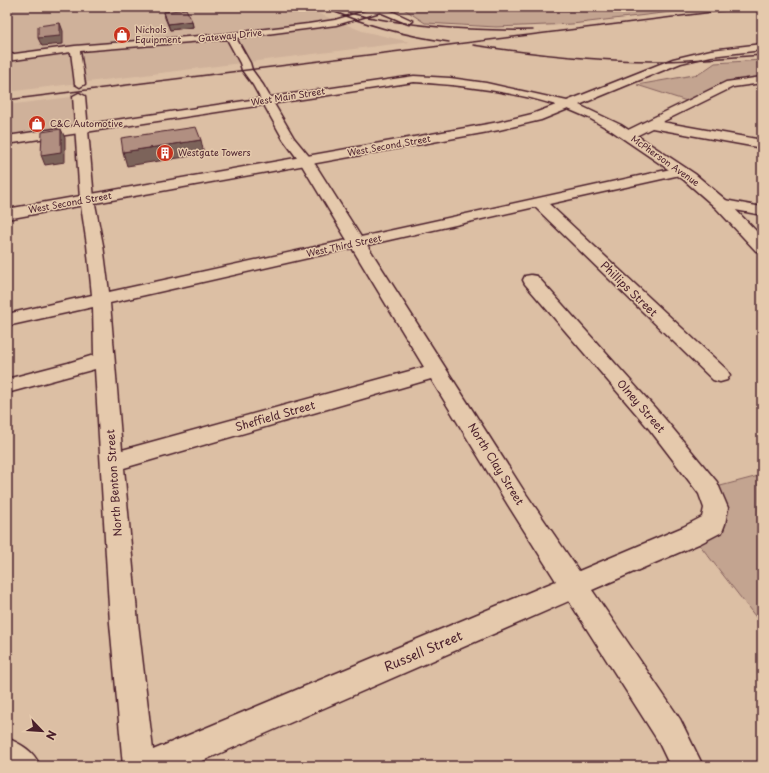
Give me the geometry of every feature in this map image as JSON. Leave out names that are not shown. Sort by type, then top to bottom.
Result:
[{"type":"main road","name":"West Second Street","points":[[7,214],[468,132],[536,117],[605,88],[677,61],[711,53],[762,47]]},
{"type":"main road","name":"West Main Street","points":[[7,140],[414,79],[461,82],[569,104]]},
{"type":"main road","points":[[515,92],[562,93],[605,88]]},
{"type":"main road","points":[[515,92],[537,101],[539,105],[536,117]]},
{"type":"main road","name":"McPherson Avenue","points":[[569,104],[628,135],[694,180],[735,217],[762,247]]},
{"type":"street","points":[[381,8],[409,21]]},
{"type":"street","name":"Gateway Drive","points":[[7,58],[75,49],[230,36],[308,27],[336,22],[381,8]]},
{"type":"street","name":"North Clay Street","points":[[230,36],[245,63],[247,70],[258,85],[289,139],[306,161],[516,498],[669,730],[687,766]]},
{"type":"street","name":"North Benton Street","points":[[75,49],[80,90],[87,199],[95,245],[101,299],[104,359],[124,623],[139,766]]},
{"type":"street","points":[[628,135],[730,84],[746,80],[762,80]]},
{"type":"street","points":[[652,124],[762,144]]},
{"type":"street","name":"West Third Street","points":[[7,320],[680,171]]},
{"type":"street","name":"Phillips Street","points":[[538,202],[720,375]]},
{"type":"street","points":[[719,203],[762,211]]},
{"type":"street","name":"Olney Street","points":[[531,280],[657,424],[709,489],[716,508],[713,524],[692,535]]},
{"type":"street","points":[[7,386],[70,370],[104,359]]},
{"type":"street","name":"Sheffield Street","points":[[112,462],[437,370]]},
{"type":"street","name":"Russell Street","points":[[154,766],[692,535]]},
{"type":"street","points":[[7,754],[24,766]]},
{"type":"shaded area","points":[[24,7],[302,7],[362,31],[410,42],[7,92],[7,9]]},
{"type":"shaded area","points":[[401,7],[712,7],[572,24],[496,27],[425,23]]},
{"type":"shaded area","points":[[762,60],[762,80],[746,81],[693,103],[637,85],[699,74],[715,63]]},
{"type":"shaded area","points":[[79,96],[82,128],[7,140],[7,105]]},
{"type":"shaded area","points":[[762,475],[762,625],[692,535],[713,524],[709,489]]},
{"type":"building","points":[[186,9],[192,21],[168,24],[164,12]]},
{"type":"building","points":[[60,23],[60,36],[38,38],[38,26]]},
{"type":"building","points":[[196,127],[201,140],[123,152],[121,138]]},
{"type":"building","points":[[61,129],[61,152],[41,155],[42,132]]},
{"type":"railway","points":[[323,7],[385,29],[417,37],[449,42]]},
{"type":"railway","points":[[7,100],[753,7]]},
{"type":"railway","points":[[349,13],[418,25],[464,29],[533,30]]},
{"type":"railway","points":[[473,45],[562,56],[630,61],[680,60],[762,55]]},
{"type":"place","name":"Nichols Equipment","points":[[122,35]]},
{"type":"place","name":"C&C Automotive","points":[[37,124]]},
{"type":"place","name":"Westgate Towers","points":[[165,153]]}]
